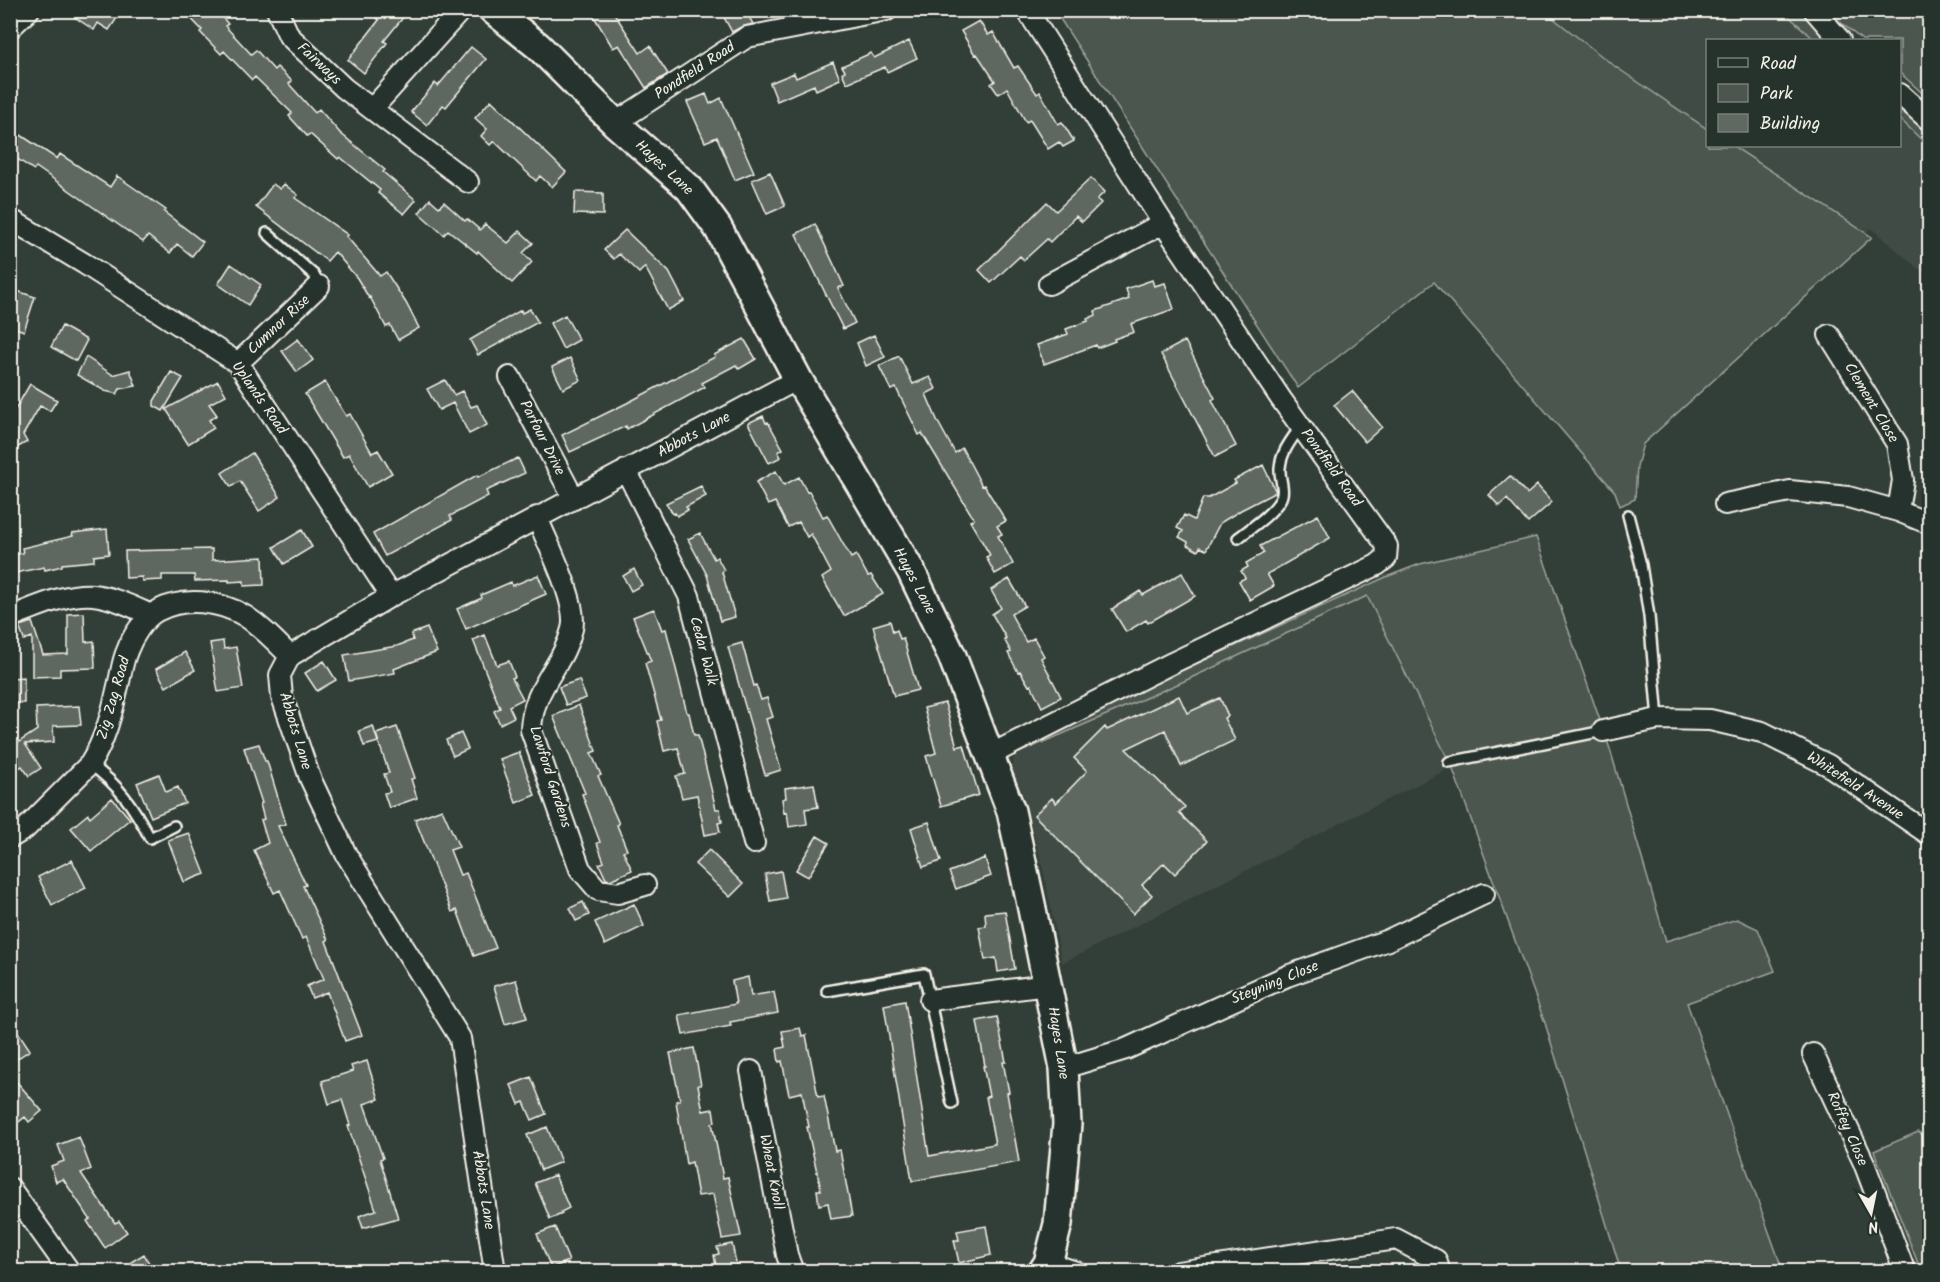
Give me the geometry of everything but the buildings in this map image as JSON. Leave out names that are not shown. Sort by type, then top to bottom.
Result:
[{"type":"street","points":[[10,28],[29,10]]},
{"type":"street","name":"Fairways","points":[[277,10],[289,36],[344,87],[468,182]]},
{"type":"street","points":[[372,109],[461,10]]},
{"type":"street","name":"Hayes Lane","points":[[493,10],[538,46],[615,123],[689,188],[718,228],[798,379],[911,571],[952,656],[1011,812],[1064,1068],[1067,1124],[1058,1224],[1045,1267]]},
{"type":"street","name":"Pondfield Road","points":[[615,123],[747,36],[887,10]]},
{"type":"street","name":"Pondfield Road","points":[[990,755],[1172,663],[1377,565],[1386,558],[1386,546],[1163,223],[1027,10]]},
{"type":"street","points":[[1814,10],[1839,39]]},
{"type":"street","points":[[1901,96],[1929,121]]},
{"type":"street","name":"Uplands Road","points":[[10,219],[85,264],[238,363],[391,596]]},
{"type":"street","points":[[1049,284],[1163,223]]},
{"type":"street","name":"Cumnor Rise","points":[[238,363],[319,286]]},
{"type":"street","name":"Clement Close","points":[[1829,335],[1897,444],[1903,480],[1898,511]]},
{"type":"street","name":"Parfour Drive","points":[[510,377],[573,499]]},
{"type":"street","name":"Abbots Lane","points":[[495,1272],[460,1038],[346,854],[310,778],[282,697],[280,675],[290,656],[391,596],[798,379]]},
{"type":"street","name":"Cedar Walk","points":[[626,470],[689,596],[754,843]]},
{"type":"street","points":[[1725,504],[1790,491],[1848,496],[1898,511],[1929,524]]},
{"type":"street","name":"Lawford Gardens","points":[[537,517],[573,607],[573,628],[566,648],[538,696],[531,713],[531,730],[580,869],[598,890],[618,893],[645,885]]},
{"type":"street","points":[[10,617],[73,596],[94,595],[125,603],[151,615],[161,609],[184,603],[221,604],[244,616],[265,631],[290,656]]},
{"type":"street","name":"Zig Zag Road","points":[[10,838],[25,829],[90,764],[98,751],[113,708],[126,651],[136,633],[151,615]]},
{"type":"street","name":"Whitefield Avenue","points":[[1603,731],[1658,719],[1710,720],[1762,732],[1828,765],[1929,835]]},
{"type":"street","name":"Steyning Close","points":[[1064,1068],[1126,1048],[1287,976],[1388,940],[1484,894]]},
{"type":"street","points":[[930,1000],[1048,986]]},
{"type":"street","name":"Roffey Close","points":[[1814,1054],[1864,1163],[1905,1272]]},
{"type":"street","name":"Wheat Knoll","points":[[751,1071],[787,1255],[793,1272]]},
{"type":"street","points":[[10,1188],[70,1272]]},
{"type":"street","points":[[1178,1272],[1396,1239],[1436,1260],[1440,1272]]},
{"type":"street","points":[[1045,1267],[1076,1272]]},
{"type":"lane","points":[[267,233],[314,275],[319,286]]},
{"type":"lane","points":[[1238,538],[1274,509],[1282,498],[1280,468],[1286,447],[1301,426]]},
{"type":"lane","points":[[1628,514],[1646,596],[1658,719]]},
{"type":"lane","points":[[1449,762],[1603,731]]},
{"type":"lane","points":[[90,764],[111,779],[135,809],[150,838],[174,826]]},
{"type":"lane","points":[[827,991],[924,974],[952,1103]]},
{"type":"shaded area","points":[[1544,11],[1783,11],[1814,39],[1706,39],[1706,128],[1613,65]]},
{"type":"shaded area","points":[[1901,120],[1929,147],[1929,278],[1871,228],[1866,232],[1735,147],[1901,147]]},
{"type":"shaded area","points":[[1367,596],[1452,767],[1062,963],[1044,874],[1024,796],[1012,774],[1014,755],[1180,683]]},
{"type":"green space","points":[[1055,11],[1544,11],[1613,65],[1706,128],[1706,147],[1735,147],[1872,237],[1643,444],[1637,466],[1635,499],[1620,506],[1615,492],[1434,282],[1298,388]]},
{"type":"green space","points":[[1783,11],[1803,11],[1827,39],[1814,39]]},
{"type":"green space","points":[[1827,11],[1929,11],[1929,99],[1901,74],[1901,39],[1861,39]]},
{"type":"green space","points":[[1901,107],[1929,131],[1929,147],[1901,120]]},
{"type":"green space","points":[[1536,537],[1610,749],[1666,941],[1737,919],[1758,929],[1775,971],[1687,1003],[1783,1271],[1621,1271],[1545,1023],[1452,767],[1367,596],[1180,683],[1014,755],[1176,673],[1386,577],[1420,564]]},
{"type":"green space","points":[[1918,1132],[1929,1138],[1929,1271],[1921,1271],[1874,1151]]}]
